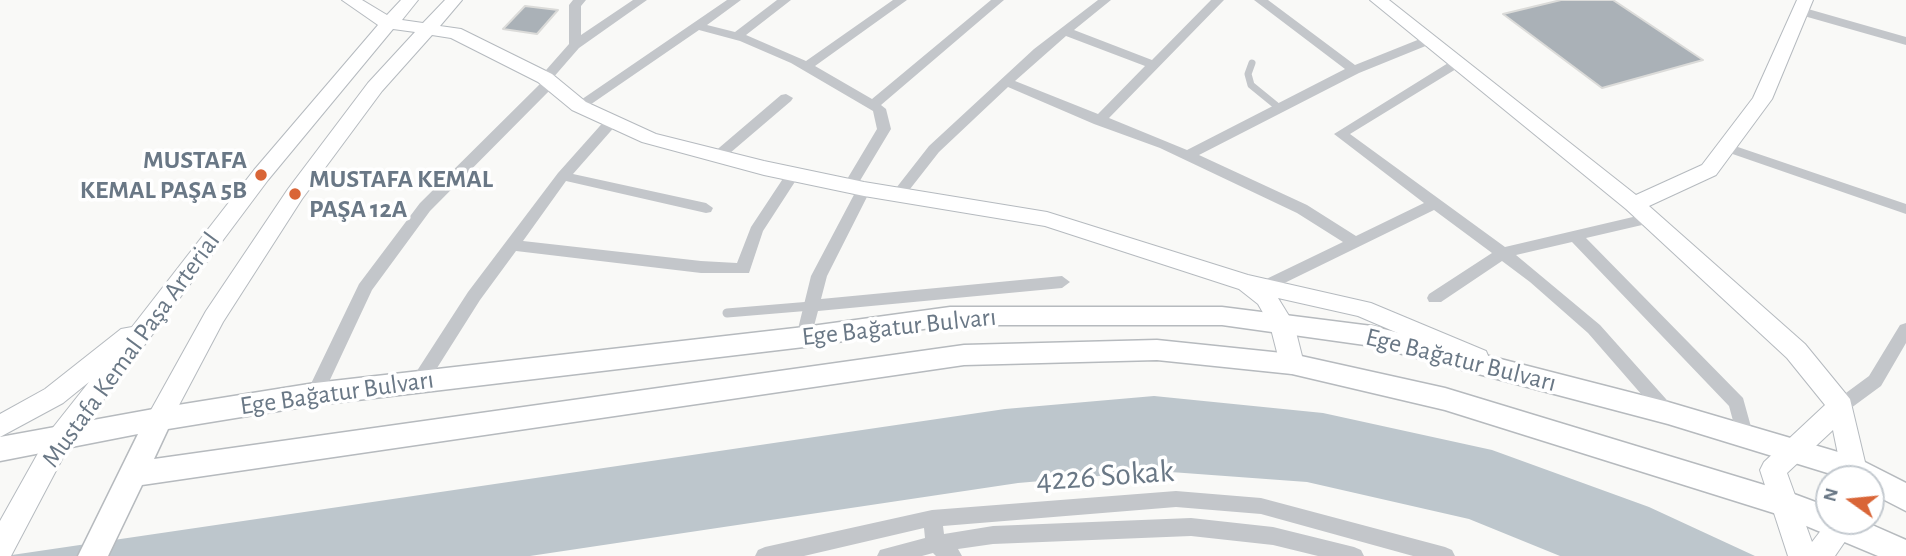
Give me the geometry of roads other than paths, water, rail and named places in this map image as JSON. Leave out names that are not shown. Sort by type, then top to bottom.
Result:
[{"type":"main road","points":[[350,0],[387,23],[455,33],[547,80],[579,106],[649,138],[857,188],[1047,219],[1256,285],[1363,310],[1499,369]]},
{"type":"main road","name":"Mustafa Kemal Paşa Arterial","points":[[0,548],[61,438],[261,175],[387,23],[410,0]]},
{"type":"main road","name":"Mustafa Kemal Paşa Arterial","points":[[93,556],[159,419],[214,317],[279,216],[368,97],[454,0]]},
{"type":"main road","points":[[1378,0],[1634,204],[1796,351],[1841,406],[1853,465]]},
{"type":"main road","points":[[1634,204],[1709,170],[1762,99],[1803,6]]},
{"type":"main road","points":[[1256,285],[1282,324],[1292,364]]},
{"type":"main road","points":[[0,426],[54,396],[161,308]]},
{"type":"main road","name":"Ege Bağatur Bulvarı","points":[[0,449],[159,419],[315,394],[804,337],[950,316],[1222,316],[1372,336],[1744,434],[1833,465]]},
{"type":"main road","name":"Ege Bağatur Bulvarı","points":[[134,474],[964,355],[1157,350],[1292,364],[1446,399],[1815,514]]},
{"type":"main road","points":[[1801,556],[1773,470],[1841,406]]},
{"type":"main road","name":"Ege Bağatur Bulvarı","points":[[1885,488],[1906,498]]},
{"type":"main road","points":[[1818,556],[1829,535]]},
{"type":"main road","name":"Ege Bağatur Bulvarı","points":[[1864,535],[1906,554]]},
{"type":"street","points":[[575,45],[575,5],[580,0]]},
{"type":"street","points":[[315,394],[365,288],[425,207],[547,80],[575,45],[641,0]]},
{"type":"street","points":[[579,106],[735,0]]},
{"type":"street","points":[[737,36],[786,0]]},
{"type":"street","points":[[806,67],[901,0]]},
{"type":"street","points":[[873,105],[998,0]]},
{"type":"street","points":[[898,195],[934,149],[1006,82],[1105,0]]},
{"type":"street","points":[[1099,121],[1218,0]]},
{"type":"street","points":[[1259,0],[1354,70]]},
{"type":"street","points":[[1803,6],[1906,41]]},
{"type":"street","points":[[697,26],[737,36],[806,67],[879,109],[884,129],[819,276],[804,337]]},
{"type":"street","points":[[1065,31],[1153,65]]},
{"type":"street","points":[[1187,156],[1354,70],[1429,40]]},
{"type":"street","points":[[1457,63],[1341,134],[1536,278],[1594,329],[1668,413]]},
{"type":"street","points":[[1006,82],[1165,145],[1302,209],[1353,241]]},
{"type":"street","points":[[719,156],[786,98]]},
{"type":"street","points":[[419,382],[474,296],[563,176],[612,121]]},
{"type":"street","points":[[1726,147],[1906,209]]},
{"type":"street","points":[[512,245],[701,267],[743,269],[756,231],[793,174]]},
{"type":"street","points":[[563,176],[706,208]]},
{"type":"street","points":[[1256,285],[1434,204]]},
{"type":"street","points":[[1435,298],[1503,253],[1650,218]]},
{"type":"street","points":[[1575,236],[1737,403],[1744,434]]},
{"type":"street","points":[[812,306],[1062,282]]},
{"type":"street","points":[[1841,406],[1875,381],[1906,328]]},
{"type":"street","name":"4226 Sokak","points":[[765,556],[932,518],[1176,499],[1261,506],[1446,556]]},
{"type":"street","points":[[932,518],[935,544],[952,556]]},
{"type":"street","points":[[887,556],[935,544],[993,535],[1191,527],[1273,536],[1346,555]]},
{"type":"lane","points":[[1252,63],[1248,74],[1251,85],[1278,107]]},
{"type":"lane","points":[[727,313],[812,306]]},
{"type":"place","name":"MUSTAFA KEMAL PAŞA 5B","points":[[261,175]]},
{"type":"place","name":"MUSTAFA KEMAL PAŞA 12A","points":[[295,194]]}]
